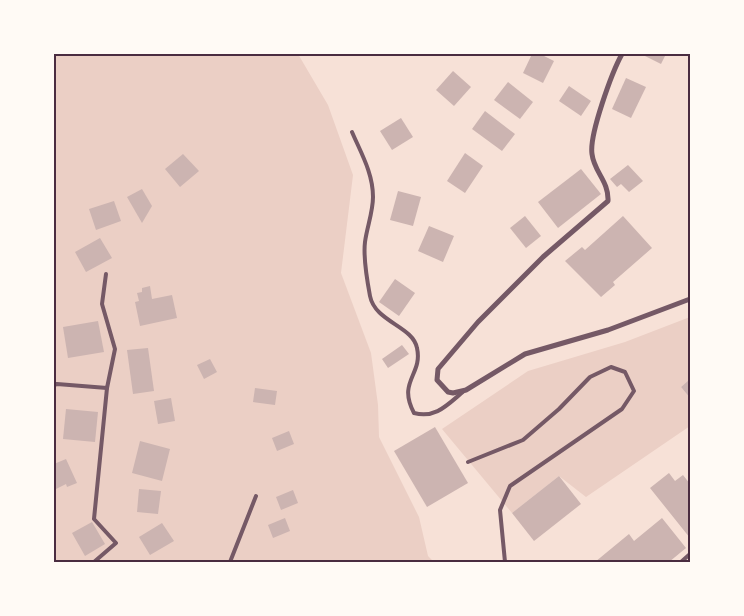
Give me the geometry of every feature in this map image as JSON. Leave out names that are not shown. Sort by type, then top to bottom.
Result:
[{"type":"street","points":[[622,54],[615,66],[592,141],[592,156],[608,190],[608,201],[543,257],[478,322],[438,369],[437,380],[448,392],[453,393],[466,390],[525,354],[608,330],[690,299]]},
{"type":"lane","points":[[352,132],[370,172],[373,197],[365,245],[370,298],[378,314],[407,334],[416,345],[419,361],[408,384],[408,402],[414,413],[425,416],[438,412],[466,390]]},
{"type":"lane","points":[[94,562],[116,544],[94,519],[107,388],[115,350],[102,304],[106,274]]},
{"type":"lane","points":[[468,462],[523,440],[559,409],[590,377],[611,367],[625,372],[634,391],[622,409],[510,486],[500,510],[505,562]]},
{"type":"lane","points":[[54,385],[107,388]]},
{"type":"lane","points":[[230,562],[256,496]]},
{"type":"lane","points":[[680,562],[690,554]]},
{"type":"shaded area","points":[[54,54],[298,54],[328,105],[353,175],[341,273],[371,353],[378,405],[379,437],[419,517],[428,556],[434,562],[54,562]]},
{"type":"shaded area","points":[[690,317],[690,379],[681,387],[690,398],[690,426],[586,497],[559,476],[512,513],[442,429],[528,371],[625,342]]},
{"type":"building","points":[[532,54],[540,54],[554,61],[543,83],[523,73]]},
{"type":"building","points":[[641,54],[666,54],[661,64]]},
{"type":"building","points":[[453,71],[471,87],[454,106],[436,90]]},
{"type":"building","points":[[626,78],[646,87],[631,118],[612,109]]},
{"type":"building","points":[[508,82],[533,102],[520,119],[494,100]]},
{"type":"building","points":[[569,86],[591,101],[581,116],[559,101]]},
{"type":"building","points":[[485,111],[515,134],[502,151],[472,129]]},
{"type":"building","points":[[401,118],[413,137],[392,150],[380,131]]},
{"type":"building","points":[[465,153],[483,166],[465,193],[447,181]]},
{"type":"building","points":[[183,154],[199,171],[180,187],[165,169]]},
{"type":"building","points":[[628,165],[643,181],[629,192],[621,184],[617,187],[610,179]]},
{"type":"building","points":[[581,169],[601,194],[558,228],[538,202]]},
{"type":"building","points":[[142,189],[152,206],[142,223],[127,197]]},
{"type":"building","points":[[398,191],[421,197],[413,226],[390,220]]},
{"type":"building","points":[[114,201],[121,221],[96,230],[89,209]]},
{"type":"building","points":[[525,216],[541,236],[526,248],[510,228]]},
{"type":"building","points":[[623,216],[652,248],[613,282],[615,285],[601,297],[565,261],[582,247],[585,250]]},
{"type":"building","points":[[429,226],[454,236],[443,262],[418,251]]},
{"type":"building","points":[[100,238],[112,258],[86,272],[75,252]]},
{"type":"building","points":[[395,279],[415,293],[399,316],[379,302]]},
{"type":"building","points":[[150,286],[152,299],[172,295],[177,318],[140,326],[135,302],[139,301],[137,293],[142,292],[142,288]]},
{"type":"building","points":[[98,321],[104,352],[68,358],[63,327]]},
{"type":"building","points":[[402,345],[409,354],[388,368],[382,359]]},
{"type":"building","points":[[148,348],[154,391],[133,394],[127,350]]},
{"type":"building","points":[[210,359],[217,372],[204,379],[197,365]]},
{"type":"building","points":[[690,379],[690,398],[681,387]]},
{"type":"building","points":[[255,388],[277,391],[275,405],[253,402]]},
{"type":"building","points":[[171,398],[175,421],[158,424],[154,401]]},
{"type":"building","points":[[66,409],[98,412],[95,442],[63,439]]},
{"type":"building","points":[[435,427],[468,483],[427,507],[394,451]]},
{"type":"building","points":[[289,431],[294,444],[277,451],[272,438]]},
{"type":"building","points":[[140,441],[170,449],[162,481],[132,473]]},
{"type":"building","points":[[66,459],[77,483],[67,487],[66,484],[54,490],[54,464]]},
{"type":"building","points":[[669,473],[675,481],[683,475],[690,484],[690,538],[650,488]]},
{"type":"building","points":[[559,476],[581,504],[534,541],[512,513]]},
{"type":"building","points":[[139,489],[161,491],[158,514],[137,512]]},
{"type":"building","points":[[293,490],[298,503],[281,510],[276,497]]},
{"type":"building","points":[[285,518],[290,531],[273,538],[268,525]]},
{"type":"building","points":[[662,518],[686,548],[669,562],[595,562],[629,534],[634,541]]},
{"type":"building","points":[[92,522],[105,544],[85,556],[72,533]]},
{"type":"building","points":[[162,523],[174,541],[150,555],[139,537]]}]
